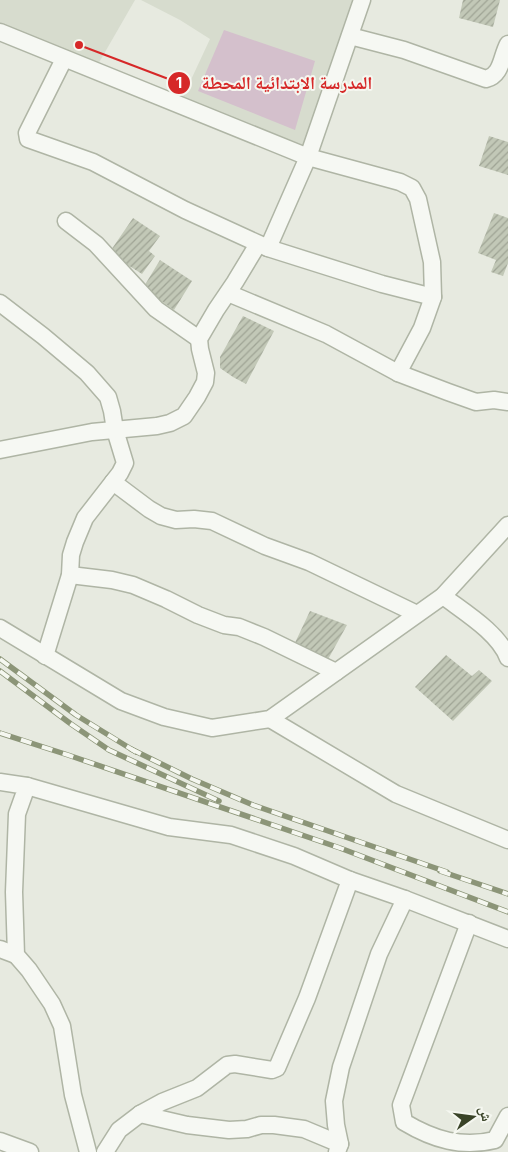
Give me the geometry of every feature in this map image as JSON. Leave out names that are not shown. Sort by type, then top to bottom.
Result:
[{"type":"street","points":[[0,450],[92,432],[170,423],[184,416],[205,382],[206,373],[199,339],[216,310],[263,246],[308,157],[362,0]]},
{"type":"street","points":[[0,32],[308,157],[400,182],[412,188],[423,214],[432,262],[433,297],[422,328],[398,373]]},
{"type":"street","points":[[350,36],[404,50],[486,79],[498,72],[508,44]]},
{"type":"street","points":[[64,59],[31,125],[28,139],[93,162],[185,210],[263,246],[382,284],[433,297]]},
{"type":"street","points":[[66,221],[96,244],[156,309],[199,339]]},
{"type":"street","points":[[228,293],[326,334],[398,373],[476,402],[494,400],[508,402]]},
{"type":"street","points":[[0,303],[87,373],[108,397],[125,463],[120,473],[85,518],[71,555],[70,575],[45,656]]},
{"type":"street","points":[[113,482],[149,510],[161,516],[176,520],[212,521],[247,538],[316,566],[417,614]]},
{"type":"street","points":[[0,628],[121,701],[164,717],[212,728],[270,719],[443,596],[508,525]]},
{"type":"street","points":[[70,575],[112,580],[133,585],[198,615],[224,625],[239,627],[336,672]]},
{"type":"street","points":[[443,596],[487,630],[508,658]]},
{"type":"street","points":[[270,719],[396,794],[508,840]]},
{"type":"street","points":[[0,782],[27,786],[169,827],[231,836],[294,856],[350,880],[508,939]]},
{"type":"street","points":[[16,955],[14,892],[17,814],[27,786]]},
{"type":"street","points":[[105,1152],[119,1130],[140,1114],[162,1102],[197,1088],[227,1065],[234,1064],[272,1070],[277,1068],[307,998],[350,880]]},
{"type":"street","points":[[339,1148],[334,1101],[341,1067],[379,954],[405,899]]},
{"type":"street","points":[[469,923],[401,1105],[404,1122],[416,1130],[453,1143],[478,1144],[495,1140],[508,1116]]},
{"type":"street","points":[[0,949],[16,955],[29,970],[52,1004],[62,1026],[73,1095],[88,1152]]},
{"type":"street","points":[[140,1114],[187,1126],[229,1130],[274,1124],[304,1129],[339,1148]]},
{"type":"street","points":[[0,1141],[30,1152]]},
{"type":"shaded area","points":[[0,0],[135,0],[97,66],[0,24]]},
{"type":"shaded area","points":[[141,0],[353,0],[303,151],[182,99],[210,39],[180,20]]},
{"type":"shaded area","points":[[224,30],[315,61],[295,130],[198,91]]},
{"type":"building","points":[[463,0],[500,0],[493,27],[459,18]]},
{"type":"building","points":[[489,136],[508,142],[508,175],[479,166]]},
{"type":"building","points":[[494,213],[508,218],[508,263],[503,276],[491,272],[496,260],[478,253]]},
{"type":"building","points":[[133,218],[160,236],[149,251],[155,256],[142,274],[109,253]]},
{"type":"building","points":[[160,260],[192,281],[174,310],[143,288]]},
{"type":"building","points":[[243,316],[274,331],[246,384],[220,368],[220,357]]},
{"type":"building","points":[[310,611],[347,625],[326,663],[293,647]]},
{"type":"building","points":[[446,655],[472,676],[479,670],[492,681],[453,721],[415,687]]},
{"type":"railway","points":[[0,659],[76,715],[136,752]]},
{"type":"railway","points":[[0,671],[109,750],[219,801]]},
{"type":"railway","points":[[0,733],[340,848],[508,912]]},
{"type":"railway","points":[[131,749],[192,779],[253,805],[447,872]]},
{"type":"railway","points":[[440,871],[508,894]]},
{"type":"place","name":"المدرسة الابتدائية المحطة","points":[[79,45]]}]
